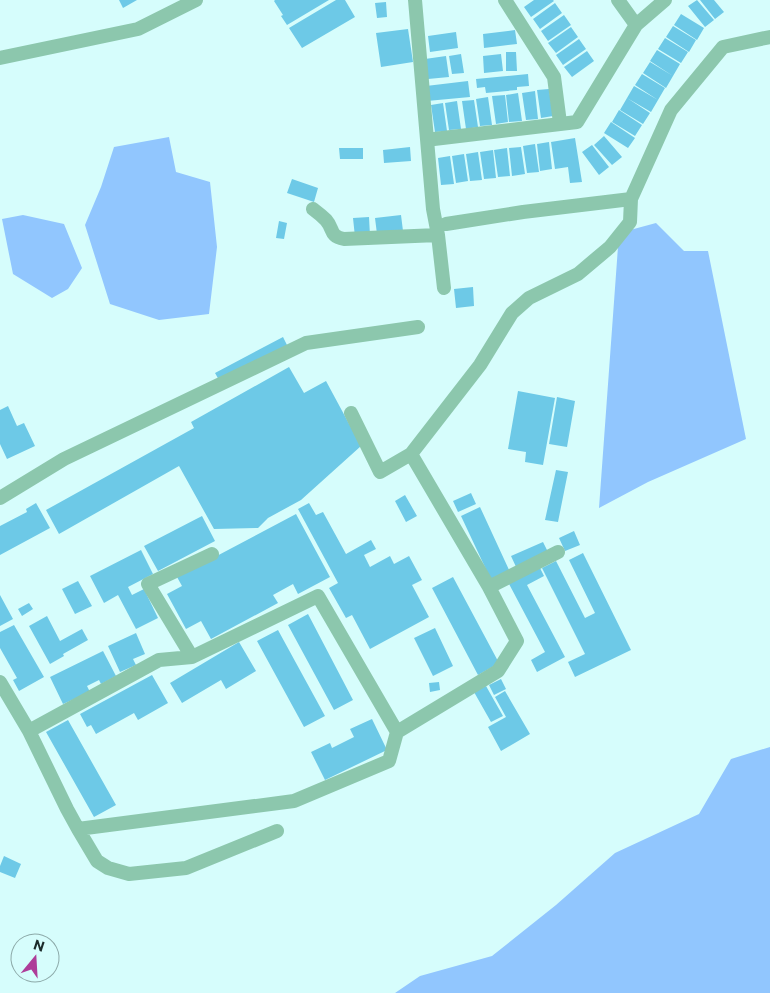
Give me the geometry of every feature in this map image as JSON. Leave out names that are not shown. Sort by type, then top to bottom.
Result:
[{"type":"street","points":[[0,58],[138,29],[196,0]]},
{"type":"street","points":[[415,0],[434,209],[444,288]]},
{"type":"street","points":[[505,0],[554,77],[560,123]]},
{"type":"street","points":[[618,0],[636,25]]},
{"type":"street","points":[[434,139],[577,122],[636,25],[665,0]]},
{"type":"street","points":[[351,413],[380,472],[411,454],[480,365],[512,313],[529,298],[578,274],[610,247],[630,222],[631,199],[671,110],[723,47],[770,37]]},
{"type":"street","points":[[446,224],[523,212],[631,199]]},
{"type":"street","points":[[313,209],[327,220],[333,234],[337,238],[344,240],[438,235]]},
{"type":"street","points":[[0,498],[64,459],[306,343],[418,327]]},
{"type":"street","points":[[78,829],[294,801],[389,761],[397,732],[498,671],[517,641],[489,587],[411,454]]},
{"type":"street","points":[[489,587],[558,552]]},
{"type":"street","points":[[192,656],[148,584],[212,554]]},
{"type":"street","points":[[29,731],[159,660],[192,656],[318,596],[397,732]]},
{"type":"street","points":[[0,682],[29,731],[67,809],[97,862],[108,868],[130,874],[186,868],[277,831]]},
{"type":"water","points":[[169,137],[176,172],[210,182],[217,247],[209,314],[159,320],[110,304],[85,225],[101,187],[114,147]]},
{"type":"water","points":[[23,215],[64,224],[82,268],[68,289],[52,298],[13,274],[2,219]]},
{"type":"water","points":[[656,223],[684,251],[708,251],[746,439],[648,482],[599,508],[619,233]]},
{"type":"water","points":[[770,747],[770,993],[395,993],[420,976],[492,956],[556,905],[615,853],[699,814],[731,759]]},
{"type":"building","points":[[119,0],[137,0],[123,8]]},
{"type":"building","points":[[275,0],[329,0],[287,25],[281,16],[283,15]]},
{"type":"building","points":[[336,0],[345,0],[355,17],[302,48],[289,28]]},
{"type":"building","points":[[534,0],[554,1],[531,17],[524,7]]},
{"type":"building","points":[[697,0],[714,20],[705,27],[688,6]]},
{"type":"building","points":[[700,0],[714,0],[724,12],[715,19]]},
{"type":"building","points":[[386,2],[387,17],[377,18],[375,3]]},
{"type":"building","points":[[555,3],[562,13],[540,29],[533,19]]},
{"type":"building","points":[[681,14],[704,28],[697,40],[674,25]]},
{"type":"building","points":[[564,15],[571,25],[548,41],[541,31]]},
{"type":"building","points":[[673,26],[696,40],[689,52],[666,37]]},
{"type":"building","points":[[571,27],[578,37],[556,53],[548,43]]},
{"type":"building","points":[[408,29],[413,62],[381,67],[376,33]]},
{"type":"building","points":[[515,30],[517,44],[484,48],[483,34]]},
{"type":"building","points":[[456,32],[458,48],[430,52],[428,36]]},
{"type":"building","points":[[665,38],[688,52],[681,63],[658,49]]},
{"type":"building","points":[[579,39],[586,49],[563,65],[556,55]]},
{"type":"building","points":[[657,50],[680,64],[673,76],[650,61]]},
{"type":"building","points":[[587,51],[594,61],[572,77],[564,67]]},
{"type":"building","points":[[506,52],[516,52],[517,71],[506,71]]},
{"type":"building","points":[[461,54],[464,73],[452,74],[449,56]]},
{"type":"building","points":[[501,54],[503,71],[484,73],[483,56]]},
{"type":"building","points":[[446,56],[449,77],[428,79],[425,59]]},
{"type":"building","points":[[650,62],[673,76],[666,88],[643,73]]},
{"type":"building","points":[[528,74],[529,86],[517,87],[517,90],[486,93],[485,87],[477,88],[476,79]]},
{"type":"building","points":[[642,74],[665,88],[658,100],[635,85]]},
{"type":"building","points":[[468,81],[470,97],[427,101],[426,86]]},
{"type":"building","points":[[634,86],[658,100],[651,112],[627,98]]},
{"type":"building","points":[[549,89],[553,116],[541,118],[537,90]]},
{"type":"building","points":[[535,91],[538,119],[526,120],[522,93]]},
{"type":"building","points":[[518,93],[522,121],[509,122],[506,95]]},
{"type":"building","points":[[505,95],[508,122],[496,124],[492,96]]},
{"type":"building","points":[[488,97],[492,125],[480,126],[476,99]]},
{"type":"building","points":[[627,98],[650,113],[643,124],[620,110]]},
{"type":"building","points":[[474,100],[478,127],[466,129],[462,101]]},
{"type":"building","points":[[457,101],[461,129],[449,130],[445,103]]},
{"type":"building","points":[[443,103],[447,131],[435,132],[431,105]]},
{"type":"building","points":[[619,110],[642,125],[635,136],[612,122]]},
{"type":"building","points":[[611,122],[635,138],[628,148],[604,133]]},
{"type":"building","points":[[604,136],[622,157],[612,165],[594,145]]},
{"type":"building","points":[[575,138],[582,182],[570,183],[568,167],[555,169],[551,142]]},
{"type":"building","points":[[549,142],[552,169],[540,171],[537,144]]},
{"type":"building","points":[[535,144],[539,172],[527,173],[523,146]]},
{"type":"building","points":[[592,145],[609,167],[599,175],[582,152]]},
{"type":"building","points":[[410,147],[411,161],[384,163],[383,150]]},
{"type":"building","points":[[521,147],[525,174],[512,176],[509,148]]},
{"type":"building","points":[[339,148],[363,148],[363,159],[340,159]]},
{"type":"building","points":[[507,148],[510,176],[498,177],[494,150]]},
{"type":"building","points":[[493,150],[496,178],[484,179],[480,152]]},
{"type":"building","points":[[478,152],[482,180],[470,181],[466,154]]},
{"type":"building","points":[[464,154],[468,181],[456,183],[452,156]]},
{"type":"building","points":[[450,156],[454,184],[441,185],[438,158]]},
{"type":"building","points":[[292,179],[318,188],[314,202],[287,193]]},
{"type":"building","points":[[401,215],[403,231],[377,234],[375,218]]},
{"type":"building","points":[[369,217],[370,236],[355,237],[353,218]]},
{"type":"building","points":[[279,221],[287,223],[284,239],[276,238]]},
{"type":"building","points":[[473,287],[474,306],[456,308],[454,289]]},
{"type":"building","points":[[283,337],[290,351],[223,387],[215,373]]},
{"type":"building","points":[[289,367],[304,393],[326,381],[361,446],[301,500],[268,518],[258,528],[214,529],[179,466],[59,534],[46,510],[194,428],[191,422]]},
{"type":"building","points":[[518,391],[555,398],[543,465],[525,462],[526,452],[508,449]]},
{"type":"building","points":[[557,397],[575,401],[567,447],[549,444]]},
{"type":"building","points":[[8,406],[17,426],[24,423],[35,446],[7,459],[0,444],[0,410]]},
{"type":"building","points":[[556,470],[568,472],[558,522],[545,520]]},
{"type":"building","points":[[471,493],[476,504],[458,512],[453,501]]},
{"type":"building","points":[[405,495],[417,516],[406,522],[395,501]]},
{"type":"building","points":[[36,503],[50,528],[0,555],[0,526],[27,512],[26,509]]},
{"type":"building","points":[[309,503],[316,515],[323,512],[346,554],[371,540],[376,549],[364,555],[370,567],[390,556],[394,564],[409,556],[422,580],[412,585],[429,617],[370,649],[352,615],[346,618],[329,588],[338,583],[298,509]]},
{"type":"building","points":[[480,507],[510,572],[491,580],[461,516]]},
{"type":"building","points":[[296,514],[330,577],[298,594],[293,584],[273,595],[278,603],[211,639],[201,621],[186,629],[167,594],[182,586],[177,577]]},
{"type":"building","points":[[202,516],[215,541],[158,571],[144,546]]},
{"type":"building","points":[[574,531],[580,545],[565,551],[559,538]]},
{"type":"building","points":[[543,542],[549,554],[517,569],[511,556]]},
{"type":"building","points":[[141,550],[153,574],[128,587],[132,595],[144,589],[158,618],[136,629],[118,595],[104,603],[90,576]]},
{"type":"building","points":[[583,553],[631,650],[575,677],[568,662],[585,654],[542,568],[556,561],[585,618],[595,613],[569,560]]},
{"type":"building","points":[[538,564],[544,576],[527,585],[565,657],[537,672],[531,660],[545,652],[507,580]]},
{"type":"building","points":[[453,577],[499,663],[478,675],[432,588]]},
{"type":"building","points":[[78,581],[92,606],[75,614],[62,589]]},
{"type":"building","points":[[0,595],[13,619],[0,626]]},
{"type":"building","points":[[29,603],[33,609],[22,616],[18,609]]},
{"type":"building","points":[[308,614],[353,700],[334,710],[288,625]]},
{"type":"building","points":[[47,616],[60,641],[82,629],[88,640],[63,654],[64,656],[50,664],[29,626]]},
{"type":"building","points":[[14,625],[44,677],[19,691],[13,680],[17,678],[0,648],[0,632]]},
{"type":"building","points":[[435,628],[453,666],[433,676],[414,638]]},
{"type":"building","points":[[278,630],[325,716],[304,727],[257,641]]},
{"type":"building","points":[[136,633],[145,654],[133,659],[136,665],[120,672],[108,646]]},
{"type":"building","points":[[239,642],[256,671],[226,689],[221,680],[182,703],[170,683]]},
{"type":"building","points":[[103,651],[116,676],[101,684],[99,680],[87,686],[90,692],[63,704],[50,677]]},
{"type":"building","points":[[152,675],[168,703],[138,720],[134,713],[96,734],[91,725],[87,727],[80,714]]},
{"type":"building","points":[[501,679],[506,689],[494,695],[489,685]]},
{"type":"building","points":[[439,682],[440,690],[430,692],[429,683]]},
{"type":"building","points":[[486,686],[503,716],[491,722],[474,692]]},
{"type":"building","points":[[505,691],[530,734],[501,751],[488,727],[506,717],[495,697]]},
{"type":"building","points":[[372,719],[387,750],[325,780],[311,752],[330,743],[332,748],[354,737],[350,729]]},
{"type":"building","points":[[68,720],[116,805],[94,817],[46,732]]},
{"type":"building","points":[[4,856],[21,864],[15,878],[0,872]]}]
